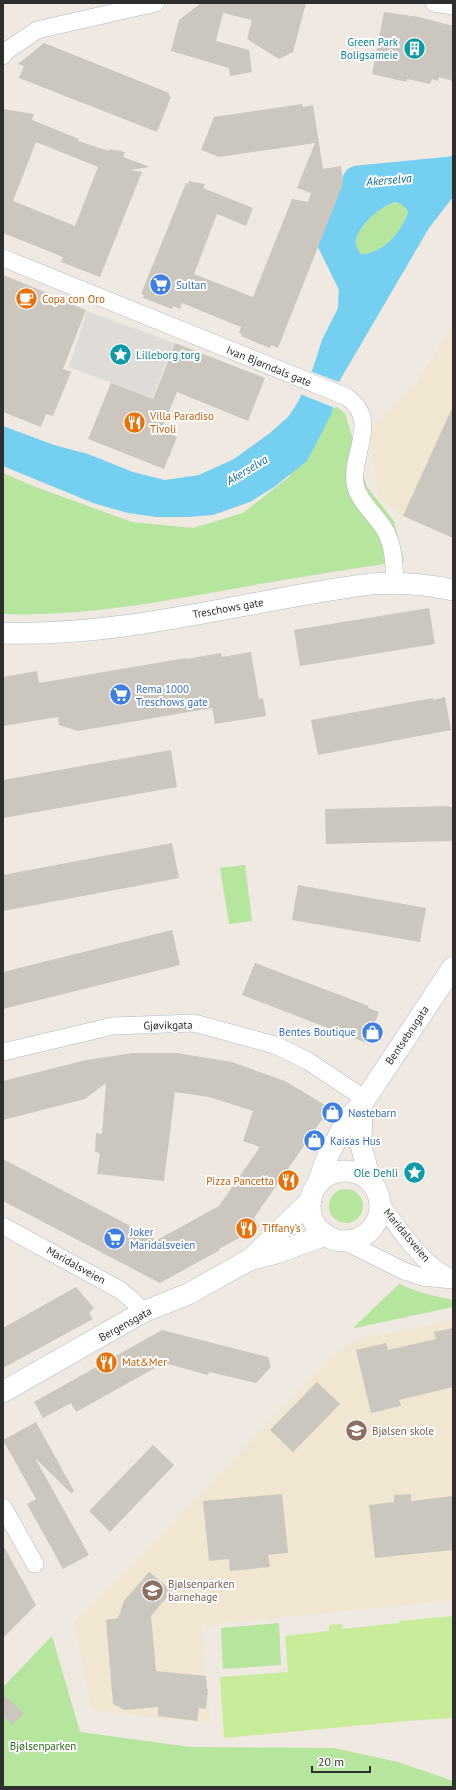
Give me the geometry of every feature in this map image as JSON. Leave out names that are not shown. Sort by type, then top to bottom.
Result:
[{"type":"street","points":[[3,56],[5,52],[37,30],[156,3]]},
{"type":"street","points":[[434,3],[453,6]]},
{"type":"street","name":"Ivan Bjørndals gate","points":[[3,258],[342,395],[353,402],[361,414],[363,430],[355,473],[355,482],[360,496],[380,522],[390,540],[394,558],[395,582]]},
{"type":"street","name":"Treschows gate","points":[[3,633],[65,632],[101,629],[341,588],[395,582],[427,585],[453,590]]},
{"type":"street","name":"Bentsebrugata","points":[[314,1192],[326,1160],[348,1119],[364,1101],[453,967]]},
{"type":"street","name":"Gjøvikgata","points":[[3,1052],[113,1026],[194,1023],[275,1045],[320,1068],[364,1101]]},
{"type":"street","points":[[364,1101],[361,1145],[370,1180],[379,1195],[381,1204],[378,1218],[370,1231],[353,1240],[335,1238],[313,1219],[311,1210],[314,1192],[331,1173],[347,1170],[356,1172],[370,1180]]},
{"type":"street","name":"Bergensgata","points":[[249,1260],[314,1192]]},
{"type":"street","name":"Maridalsveien","points":[[381,1204],[426,1260],[453,1280]]},
{"type":"street","name":"Maridalsveien","points":[[3,1226],[120,1290],[143,1312]]},
{"type":"street","name":"Bergensgata","points":[[3,1392],[143,1312],[182,1298],[249,1260],[335,1238]]},
{"type":"street","name":"Maridalsveien","points":[[335,1238],[404,1271],[422,1277],[453,1280]]},
{"type":"street","points":[[3,1507],[35,1564]]},
{"type":"shaded area","name":"Lilleborg torg","points":[[87,311],[174,343],[152,398],[69,367]]},
{"type":"shaded area","points":[[453,324],[453,538],[403,516],[378,496],[370,430],[417,383]]},
{"type":"shaded area","name":"Bjølsen skole","points":[[453,1320],[453,1600],[201,1626],[210,1722],[156,1718],[92,1710],[74,1623],[78,1618],[136,1562],[329,1359],[355,1340]]},
{"type":"green space","points":[[395,202],[406,208],[408,212],[396,235],[383,247],[376,251],[368,254],[360,254],[356,247],[356,239],[365,223],[380,210]]},
{"type":"green space","points":[[328,401],[345,413],[367,487],[394,521],[404,561],[115,608],[59,613],[3,614],[3,473],[33,486],[132,522],[193,528],[243,513],[290,476]]},
{"type":"green space","points":[[245,865],[252,921],[229,924],[220,868]]},
{"type":"green space","points":[[349,1189],[358,1194],[362,1199],[362,1213],[358,1218],[353,1222],[343,1223],[339,1222],[330,1213],[329,1203],[330,1199],[339,1190]]},
{"type":"green space","points":[[399,1284],[422,1293],[453,1300],[453,1307],[354,1327]]},
{"type":"green space","points":[[453,1616],[453,1718],[224,1738],[220,1677],[288,1672],[285,1636],[329,1631],[329,1625],[342,1624],[342,1629]]},
{"type":"green space","points":[[279,1623],[281,1665],[223,1669],[221,1628]]},
{"type":"green space","name":"Bjølsenparken","points":[[52,1636],[80,1732],[191,1747],[334,1748],[398,1762],[453,1781],[453,1787],[3,1787],[3,1687]]},
{"type":"water","points":[[453,155],[453,197],[429,228],[340,380],[331,415],[307,461],[274,487],[250,502],[213,515],[156,517],[128,513],[93,503],[3,466],[3,426],[54,445],[88,454],[133,472],[165,480],[199,475],[234,459],[270,433],[288,417],[298,402],[313,368],[322,340],[338,308],[339,282],[336,269],[337,251],[343,231],[351,217],[364,203],[380,191],[413,178]],"holes":[[[395,202],[401,204],[408,212],[401,227],[390,241],[376,251],[360,254],[356,247],[356,239],[365,223],[380,210]]]},
{"type":"pier","points":[[310,371],[342,383],[335,408],[300,394]]},
{"type":"building","points":[[201,3],[306,3],[293,52],[279,59],[247,39],[252,20],[223,13],[216,41],[249,50],[252,72],[230,76],[229,68],[171,51],[179,20]]},
{"type":"building","name":"Green Park Boligsameie","points":[[384,12],[419,17],[453,26],[453,81],[439,77],[438,81],[432,79],[430,84],[407,79],[406,82],[372,74]]},
{"type":"building","points":[[44,43],[169,93],[169,96],[171,97],[157,132],[19,78],[24,66],[18,64]]},
{"type":"building","points":[[302,104],[303,107],[313,105],[323,169],[341,166],[343,184],[278,348],[271,345],[270,348],[241,336],[242,334],[239,333],[241,327],[182,303],[180,309],[173,306],[172,309],[143,298],[144,295],[141,294],[186,183],[188,184],[189,181],[205,184],[203,188],[253,208],[246,226],[217,214],[194,274],[253,297],[292,199],[308,202],[311,193],[297,188],[315,143],[219,157],[201,150],[214,117]]},
{"type":"building","points":[[3,109],[34,114],[32,120],[79,139],[78,141],[109,151],[110,149],[125,152],[123,157],[150,167],[130,170],[142,172],[100,277],[61,262],[63,257],[3,233]],"holes":[[[36,142],[98,167],[75,226],[13,201]]]},
{"type":"building","points":[[3,275],[86,310],[63,369],[71,372],[53,416],[46,414],[41,427],[3,412]]},
{"type":"building","points":[[175,343],[265,378],[248,421],[177,392],[161,431],[177,437],[164,469],[88,439],[111,383],[153,399]]},
{"type":"building","points":[[453,406],[453,538],[403,516]]},
{"type":"building","points":[[429,608],[435,644],[300,666],[294,630]]},
{"type":"building","points":[[251,652],[259,699],[263,698],[266,716],[215,724],[212,708],[78,731],[59,725],[58,717],[3,726],[3,677],[37,671],[39,683],[186,658],[221,653],[222,657]]},
{"type":"building","points":[[445,697],[451,730],[318,755],[311,720]]},
{"type":"building","points":[[171,750],[177,787],[3,818],[3,780]]},
{"type":"building","points":[[453,807],[453,841],[326,844],[325,809]]},
{"type":"building","points":[[172,843],[179,878],[3,911],[3,875]]},
{"type":"building","points":[[298,885],[426,908],[420,942],[292,920]]},
{"type":"building","points":[[172,930],[180,965],[3,1009],[3,972]]},
{"type":"building","points":[[255,963],[369,1006],[368,1008],[379,1012],[367,1043],[242,995]]},
{"type":"building","points":[[133,1053],[177,1053],[232,1062],[285,1081],[330,1108],[254,1218],[259,1227],[160,1283],[3,1201],[3,1159],[157,1240],[219,1206],[260,1147],[243,1141],[253,1111],[209,1097],[175,1092],[164,1181],[97,1174],[100,1153],[95,1152],[96,1133],[102,1134],[106,1083],[85,1099],[3,1120],[3,1081],[86,1060]]},
{"type":"building","points":[[76,1287],[94,1308],[89,1313],[93,1319],[3,1368],[3,1328]]},
{"type":"building","points":[[453,1328],[453,1387],[399,1400],[401,1406],[371,1413],[356,1350],[386,1343],[388,1350],[436,1339],[434,1332]]},
{"type":"building","points":[[162,1330],[268,1357],[271,1367],[256,1383],[209,1372],[208,1375],[164,1363],[76,1412],[71,1403],[43,1418],[34,1402]]},
{"type":"building","points":[[317,1382],[340,1404],[293,1452],[270,1430]]},
{"type":"building","points":[[36,1422],[74,1491],[71,1493],[35,1458],[89,1555],[63,1569],[27,1504],[36,1499],[3,1440]]},
{"type":"building","points":[[153,1445],[174,1465],[110,1532],[89,1511]]},
{"type":"building","points":[[282,1494],[288,1553],[268,1555],[270,1567],[230,1571],[229,1559],[209,1561],[203,1501]]},
{"type":"building","points":[[411,1494],[411,1501],[453,1496],[453,1550],[375,1558],[369,1505],[394,1502],[394,1495]]},
{"type":"building","points":[[3,1545],[36,1605],[3,1638]]},
{"type":"building","points":[[149,1572],[172,1591],[151,1616],[156,1671],[206,1676],[208,1689],[206,1709],[199,1708],[197,1721],[158,1716],[158,1707],[125,1710],[113,1704],[106,1620],[118,1618],[124,1601]]},
{"type":"building","points":[[3,1694],[24,1713],[13,1725],[3,1716]]},
{"type":"waterway","name":"Akerselva","points":[[359,291],[334,240],[359,183],[452,174]]},
{"type":"place","name":"Green Park Boligsameie","points":[[414,48]]},
{"type":"place","name":"Sultan","points":[[161,285]]},
{"type":"place","name":"Copa con Oro","points":[[27,299]]},
{"type":"place","name":"Lilleborg torg","points":[[121,355]]},
{"type":"place","name":"Villa Paradiso Tivoli","points":[[134,422]]},
{"type":"place","name":"Rema 1000 Treschows gate","points":[[121,695]]},
{"type":"place","name":"Bentes Boutique","points":[[372,1032]]},
{"type":"place","name":"Nøstebarn","points":[[333,1113]]},
{"type":"place","name":"Kaisas Hus","points":[[314,1141]]},
{"type":"place","name":"Ole Dehli","points":[[414,1173]]},
{"type":"place","name":"Pizza Pancetta","points":[[289,1181]]},
{"type":"place","name":"Tiffany’s","points":[[246,1228]]},
{"type":"place","name":"Joker Maridalsveien","points":[[115,1238]]},
{"type":"place","name":"Mat&Mer","points":[[106,1362]]},
{"type":"place","name":"Bjølsen skole","points":[[357,1431]]},
{"type":"place","name":"Bjølsenparken barnehage","points":[[152,1590]]}]
